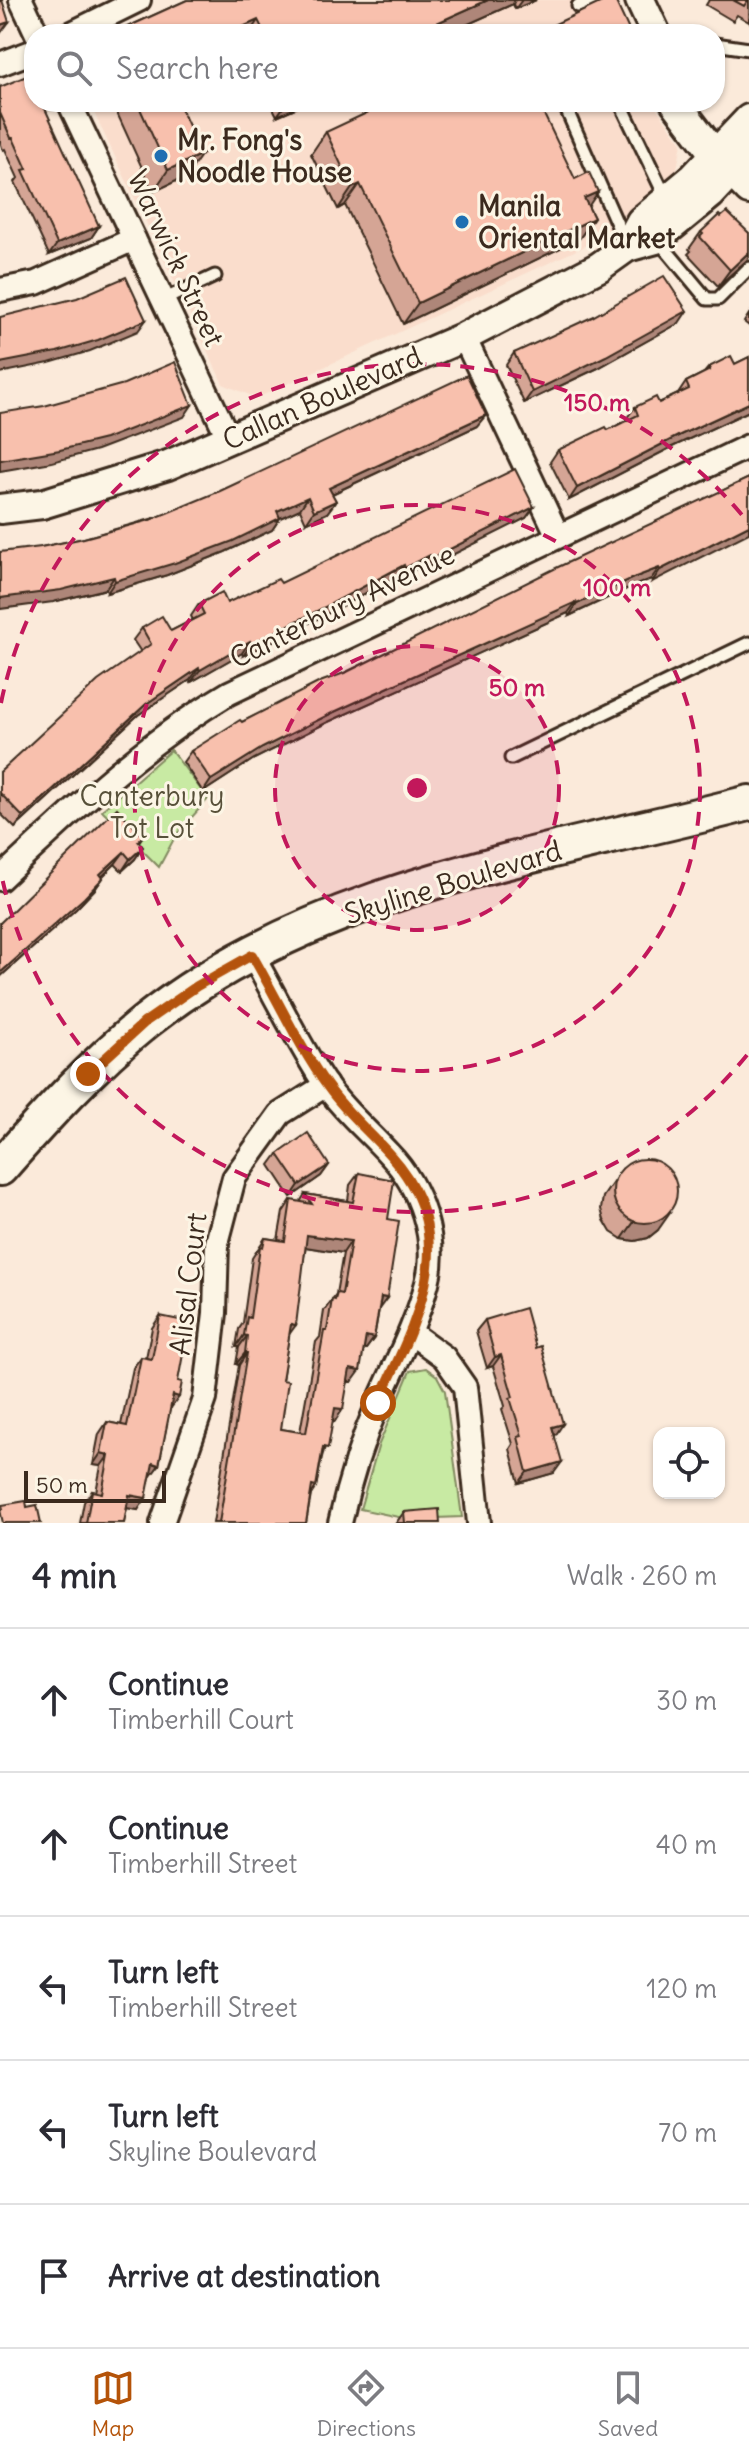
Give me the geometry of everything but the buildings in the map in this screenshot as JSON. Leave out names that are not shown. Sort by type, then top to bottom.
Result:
[{"type":"main road","name":"Skyline Boulevard","points":[[0,1168],[61,1102],[145,1022],[197,986],[252,955],[358,907],[428,883],[749,803]]},
{"type":"street","points":[[21,0],[32,24]]},
{"type":"street","points":[[90,24],[139,0]]},
{"type":"street","points":[[619,0],[630,24]]},
{"type":"street","points":[[640,0],[651,24]]},
{"type":"street","points":[[0,64],[24,55]]},
{"type":"street","name":"Warwick Street","points":[[74,112],[229,439]]},
{"type":"street","points":[[685,112],[738,163]]},
{"type":"street","points":[[704,112],[738,163]]},
{"type":"street","name":"Callan Boulevard","points":[[0,509],[56,499],[168,465],[464,337],[599,267],[627,247],[656,239],[738,163],[749,119]]},
{"type":"street","name":"Callan Boulevard","points":[[627,247],[641,221],[667,201],[738,163]]},
{"type":"street","points":[[0,290],[36,283],[134,239]]},
{"type":"street","points":[[464,337],[558,536]]},
{"type":"street","name":"Canterbury Avenue","points":[[5,865],[114,773],[181,722],[243,686],[749,446]]},
{"type":"street","points":[[252,955],[326,1085],[355,1121],[391,1156],[413,1188],[430,1230],[429,1280],[411,1333],[378,1403],[349,1483],[340,1523]]},
{"type":"street","name":"Alisal Court","points":[[162,1523],[205,1399],[215,1313],[217,1243],[234,1178],[280,1114],[326,1085]]},
{"type":"street","points":[[411,1333],[444,1357],[465,1387],[479,1523]]},
{"type":"lane","points":[[578,6],[594,0]]},
{"type":"lane","points":[[725,45],[749,49]]},
{"type":"lane","points":[[568,112],[627,247]]},
{"type":"lane","points":[[625,112],[667,201]]},
{"type":"lane","points":[[656,239],[707,299],[718,299],[749,268]]},
{"type":"lane","points":[[163,300],[215,276]]},
{"type":"lane","points":[[511,758],[749,643]]},
{"type":"shaded area","points":[[185,0],[591,0],[604,24],[134,24]]},
{"type":"shaded area","points":[[94,112],[659,112],[682,143],[676,173],[596,241],[257,398],[223,384]]},
{"type":"green space","name":"Canterbury Tot Lot","points":[[171,750],[208,799],[176,835],[159,867],[102,810]]},
{"type":"green space","points":[[426,1368],[437,1376],[445,1391],[462,1517],[408,1519],[360,1509],[379,1444],[410,1371]]},
{"type":"place","name":"Mr. Fong's Noodle House","points":[[161,156]]},
{"type":"place","name":"Manila Oriental Market","points":[[462,222]]},
{"type":"route","points":[[88,1074],[145,1022],[197,986],[252,955],[326,1085],[355,1121],[391,1156],[413,1188],[430,1230],[429,1280],[411,1333],[378,1403]]}]
